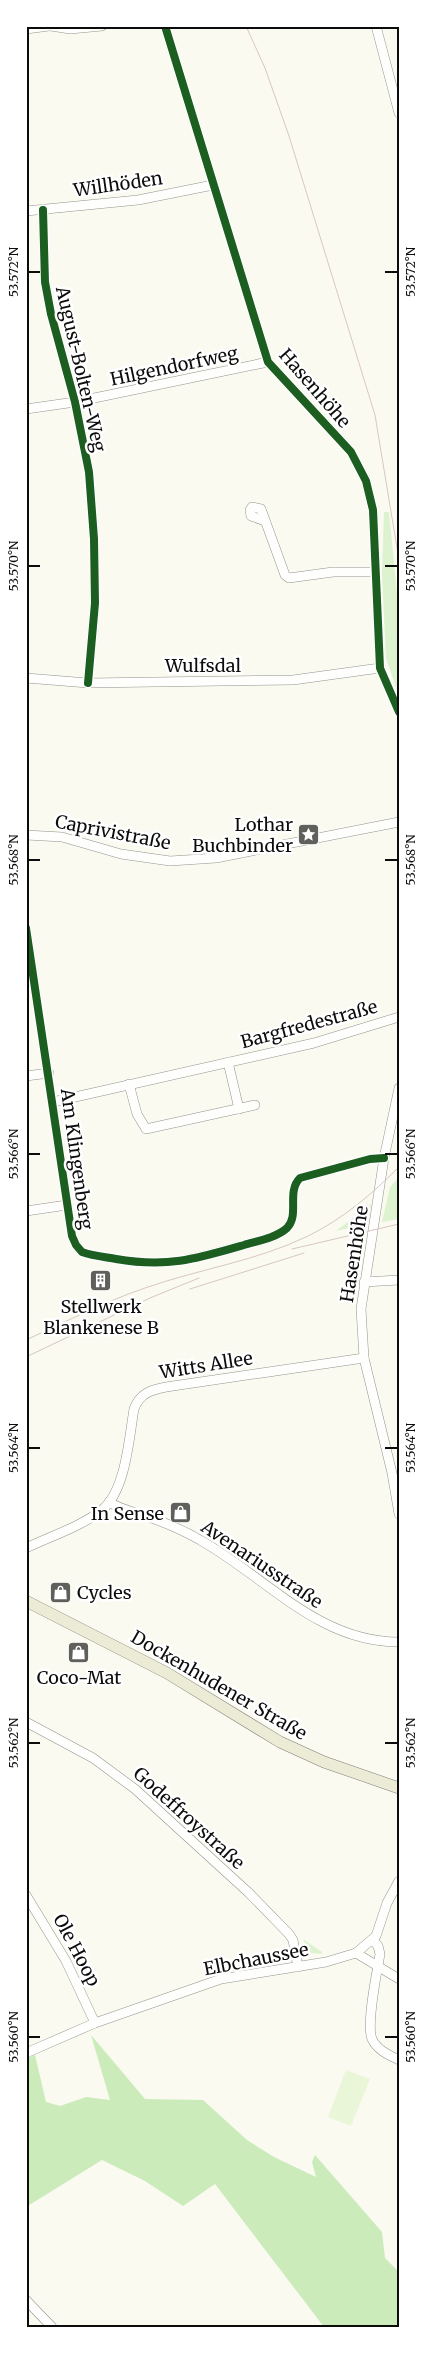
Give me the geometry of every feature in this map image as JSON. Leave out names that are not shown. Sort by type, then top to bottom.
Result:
[{"type":"main road","name":"Dockenhudener Straße","points":[[26,1601],[168,1673],[280,1742],[324,1762],[399,1788]]},
{"type":"street","points":[[26,28],[50,26],[70,29],[102,26]]},
{"type":"street","name":"Hasenhöhe","points":[[165,26],[268,362],[351,452],[360,467],[371,495],[380,668],[399,712]]},
{"type":"street","points":[[376,26],[399,113]]},
{"type":"street","name":"Willhöden","points":[[26,211],[138,200],[213,185]]},
{"type":"street","name":"August-Bolten-Weg","points":[[43,210],[45,282],[51,314],[75,402],[89,472],[94,539],[95,603],[88,683]]},
{"type":"street","name":"Hilgendorfweg","points":[[26,409],[75,402],[268,362]]},
{"type":"street","points":[[265,521],[288,578],[333,572],[375,572]]},
{"type":"street","name":"Wulfsdal","points":[[26,678],[88,683],[292,680],[380,668]]},
{"type":"street","name":"Caprivistraße","points":[[26,835],[62,837],[121,854],[170,861],[216,858],[399,822]]},
{"type":"street","name":"Am Klingenberg","points":[[26,928],[54,1102],[67,1205],[74,1241],[82,1252],[89,1255],[140,1264],[184,1262],[264,1238],[286,1229],[292,1218],[294,1187],[300,1178],[370,1158],[384,1158]]},
{"type":"street","name":"Bargfredestraße","points":[[54,1102],[320,1042],[399,1017]]},
{"type":"street","name":"Bargfredestraße","points":[[228,1062],[239,1109]]},
{"type":"street","points":[[26,1076],[49,1073]]},
{"type":"street","points":[[129,1084],[137,1114],[146,1129],[256,1105]]},
{"type":"street","name":"Hasenhöhe","points":[[399,1088],[384,1158],[361,1309],[364,1358],[392,1473],[399,1514]]},
{"type":"street","points":[[26,1211],[67,1205]]},
{"type":"street","points":[[364,1282],[399,1280]]},
{"type":"street","name":"Witts Allee","points":[[26,1548],[95,1514],[109,1502],[120,1478],[134,1409],[138,1400],[145,1393],[166,1387],[364,1358]]},
{"type":"street","name":"Avenariusstraße","points":[[109,1502],[162,1521],[200,1540],[250,1572],[296,1608],[334,1629],[368,1639],[399,1642]]},
{"type":"street","name":"Godeffroystraße","points":[[26,1722],[93,1758],[135,1788],[248,1892],[289,1934],[293,1940],[298,1967]]},
{"type":"street","name":"Elbchaussee","points":[[26,2053],[95,2023],[221,1979],[338,1960],[356,1953],[373,1940],[379,1930],[387,1904],[399,1881]]},
{"type":"street","name":"Ole Hoop","points":[[26,1895],[66,1961],[95,2023]]},
{"type":"street","points":[[373,1940],[380,1951],[371,2023],[372,2038],[384,2053],[399,2060]]},
{"type":"street","points":[[356,1953],[399,1979]]},
{"type":"street","points":[[26,2300],[52,2327]]},
{"type":"green space","points":[[384,512],[389,512],[399,614],[399,697],[386,658],[382,574]]},
{"type":"green space","points":[[399,1177],[399,1219],[382,1222],[390,1187]]},
{"type":"green space","points":[[371,1204],[368,1224],[336,1231]]},
{"type":"green space","points":[[303,1939],[322,1952],[322,1954],[310,1953]]},
{"type":"green space","points":[[91,2035],[145,2099],[203,2100],[247,2140],[274,2157],[316,2177],[312,2162],[315,2155],[382,2232],[385,2258],[399,2272],[399,2327],[324,2327],[215,2184],[183,2206],[145,2181],[102,2160],[26,2207],[26,2059],[35,2055],[46,2102],[60,2106],[86,2097],[110,2100]]},
{"type":"green space","points":[[346,2070],[370,2079],[351,2126],[328,2117]]},
{"type":"tram line","points":[[246,26],[265,68],[289,136],[375,415],[399,560]]},
{"type":"tram line","points":[[26,1340],[85,1312],[165,1281],[289,1245],[333,1222],[378,1187],[399,1167]]},
{"type":"tram line","points":[[292,1249],[399,1224]]},
{"type":"tram line","points":[[190,1289],[304,1253]]},
{"type":"tram line","points":[[26,1357],[150,1298],[199,1278]]},
{"type":"cycle path","points":[[165,26],[268,362],[351,452],[366,481],[373,510],[380,668],[399,712]]},
{"type":"cycle path","points":[[43,210],[45,282],[51,314],[75,402],[89,472],[94,539],[95,603],[88,683]]},
{"type":"cycle path","points":[[26,928],[72,1236],[82,1252],[134,1262],[181,1261],[266,1239],[283,1231],[291,1223],[294,1190],[300,1178],[370,1159],[384,1158]]},
{"type":"place","name":"Lothar Buchbinder","points":[[309,834]]},
{"type":"place","name":"Stellwerk Blankenese B","points":[[101,1281]]},
{"type":"place","name":"In Sense","points":[[180,1513]]},
{"type":"place","name":"Cycles","points":[[61,1592]]},
{"type":"place","name":"Coco-Mat","points":[[79,1652]]}]
